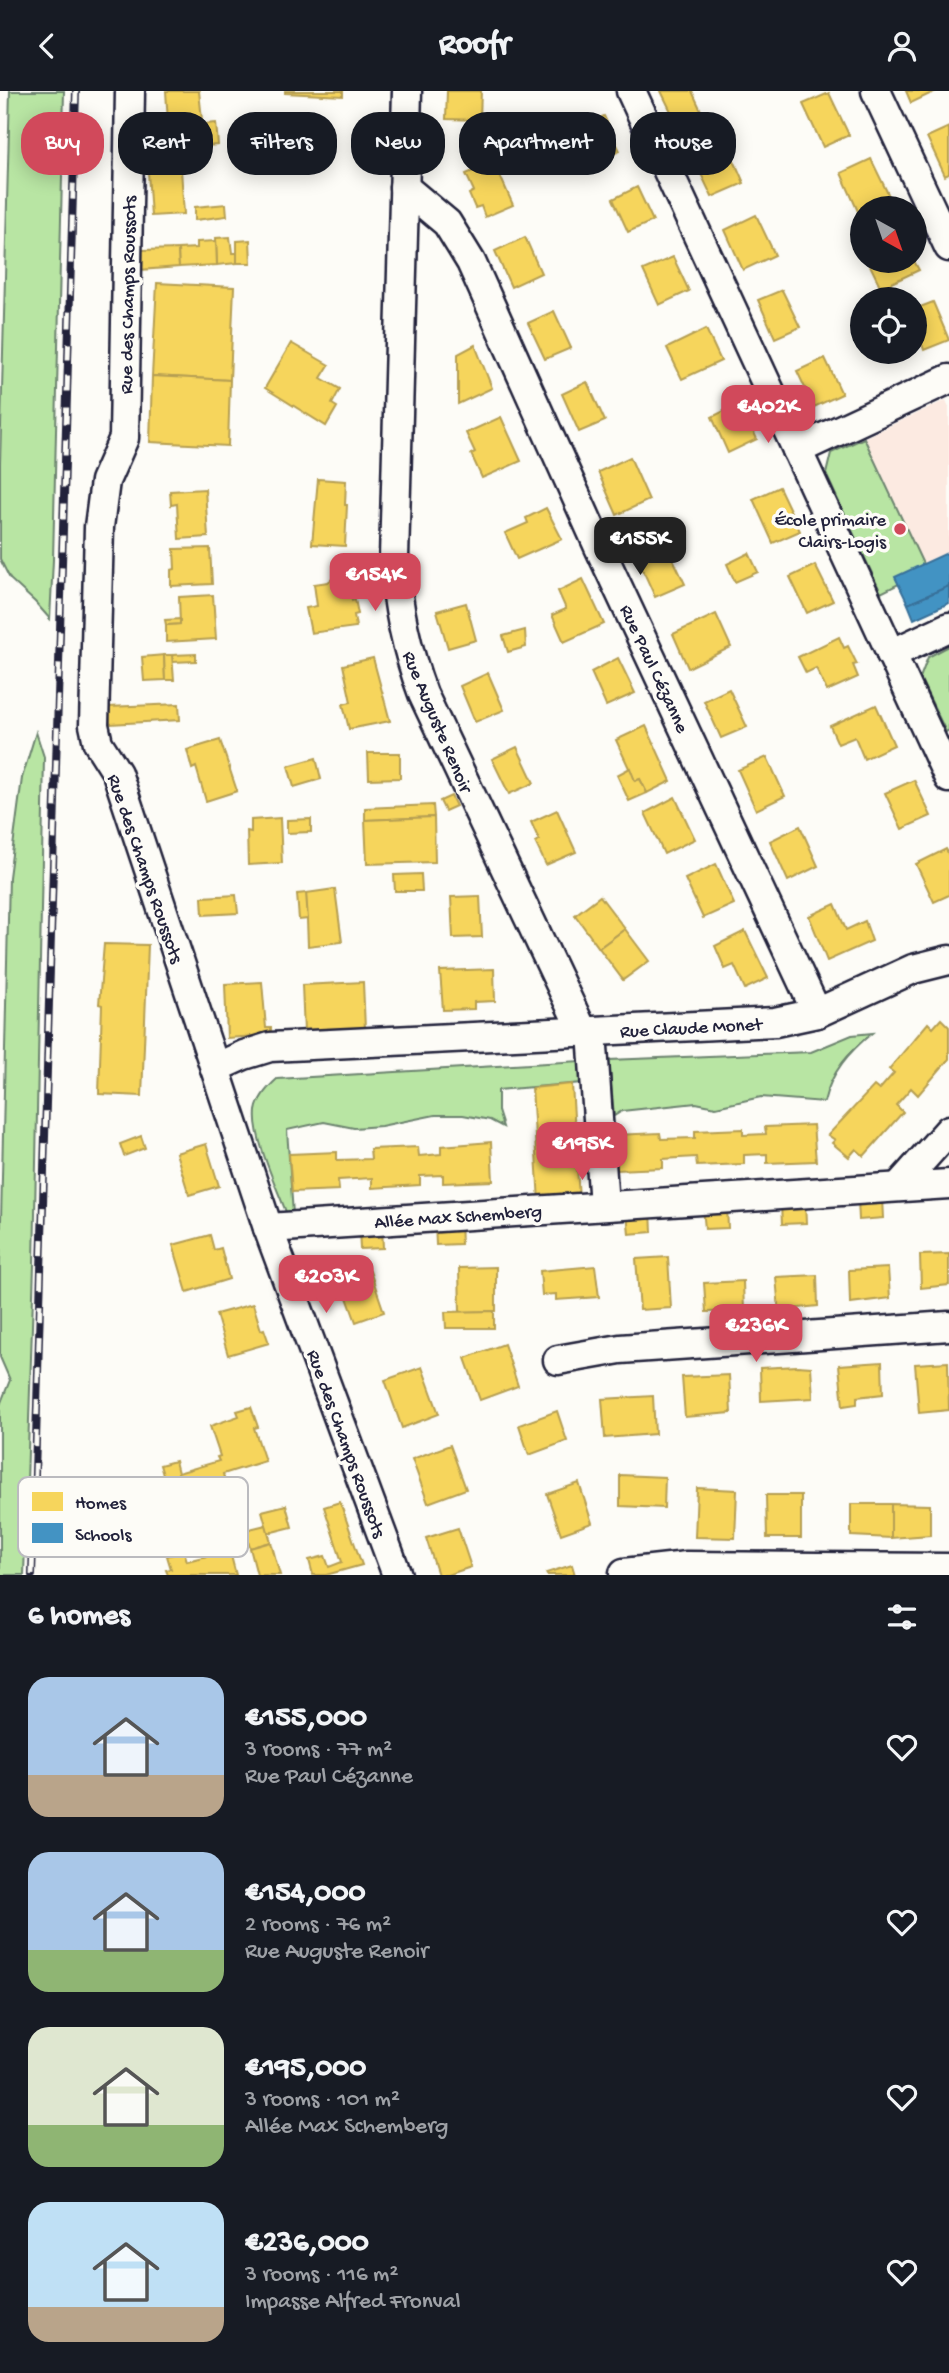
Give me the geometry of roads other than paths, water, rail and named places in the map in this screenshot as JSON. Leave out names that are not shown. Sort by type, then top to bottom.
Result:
[{"type":"street","name":"Rue des Champs Roussots","points":[[130,91],[124,438],[105,481],[99,527],[94,725],[99,743],[117,773],[268,1228],[397,1575]]},
{"type":"street","name":"Rue Auguste Renoir","points":[[407,91],[394,558],[396,594],[403,631],[410,660],[423,694],[587,1032]]},
{"type":"street","points":[[631,91],[949,778]]},
{"type":"street","points":[[876,91],[949,247]]},
{"type":"street","name":"Rue Paul Cézanne","points":[[404,187],[447,223],[471,262],[605,559],[817,1013]]},
{"type":"street","points":[[797,450],[949,379]]},
{"type":"street","points":[[891,654],[949,627]]},
{"type":"street","name":"Rue Claude Monet","points":[[215,1068],[270,1047],[775,1022],[817,1013],[913,969],[949,960]]},
{"type":"street","points":[[587,1032],[604,1206]]},
{"type":"street","points":[[899,1186],[949,1130]]},
{"type":"street","name":"Allée Max Schemberg","points":[[268,1228],[949,1184]]},
{"type":"street","points":[[558,1360],[620,1349],[949,1327]]},
{"type":"street","points":[[624,1573],[687,1566],[949,1568]]},
{"type":"railway","points":[[35,1477],[76,91]]},
{"type":"railway","points":[[32,1575],[33,1557]]},
{"type":"place","name":"École primaire Clairs-Logis","points":[[900,529]]}]
